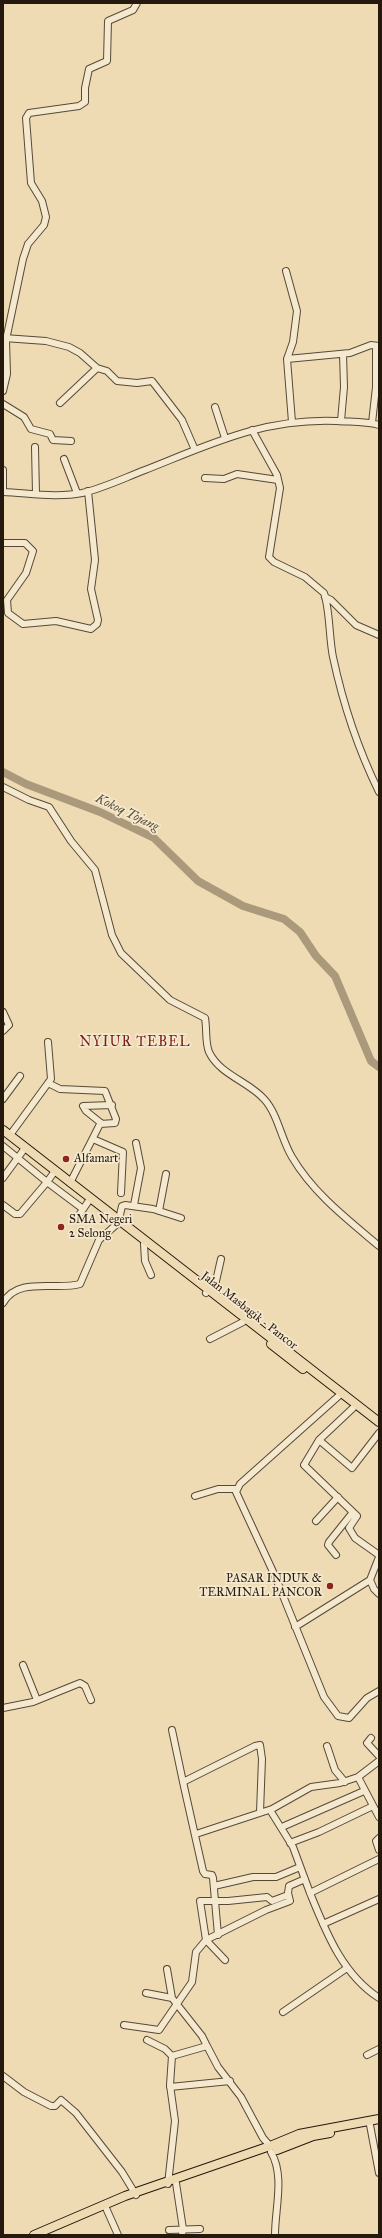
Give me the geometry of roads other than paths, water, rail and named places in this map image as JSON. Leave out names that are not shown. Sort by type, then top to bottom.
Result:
[{"type":"main road","name":"Jalan Masbagik - Pancor","points":[[6,1133],[340,1395],[379,1422]]},
{"type":"main road","name":"Jalan Masbagik - Pancor","points":[[118,1221],[144,1244],[208,1291],[243,1322],[267,1337]]},
{"type":"main road","name":"Jalan Masbagik - Pancor","points":[[340,1395],[353,1408],[379,1429]]},
{"type":"main road","points":[[34,2235],[135,2194],[271,2149],[292,2140],[379,2120]]},
{"type":"main road","points":[[331,2130],[379,2124]]},
{"type":"main road","points":[[46,2235],[135,2194]]},
{"type":"street","points":[[3,391],[7,374],[5,339],[26,250],[44,225],[46,217],[42,201],[32,187],[30,179],[27,114],[79,106],[86,102],[85,88],[89,69],[107,61],[108,21],[133,10],[137,3]]},
{"type":"street","points":[[286,271],[297,311],[293,342],[287,359],[292,422]]},
{"type":"street","points":[[5,339],[46,341],[65,346],[80,353],[97,368],[107,371],[117,381],[137,383],[153,381],[182,420],[195,450]]},
{"type":"street","points":[[287,359],[342,354],[360,351],[371,346],[377,346],[376,387],[372,423]]},
{"type":"street","points":[[341,421],[344,387],[342,354]]},
{"type":"street","points":[[60,403],[97,368]]},
{"type":"street","points":[[3,404],[24,417],[32,429],[50,434],[53,440],[71,442]]},
{"type":"street","points":[[215,407],[225,438]]},
{"type":"street","points":[[3,470],[3,492],[78,494],[225,438],[252,430],[292,422],[341,421],[372,423],[379,425]]},
{"type":"street","points":[[252,430],[278,480],[280,495],[270,558],[305,577],[321,590],[326,597],[356,625],[379,635]]},
{"type":"street","points":[[35,447],[36,494]]},
{"type":"street","points":[[64,458],[78,494]]},
{"type":"street","points":[[205,478],[224,479],[237,474],[278,480]]},
{"type":"street","points":[[3,542],[25,543],[34,551],[26,573],[4,605],[8,613],[23,624],[56,621],[91,630],[97,624],[97,614],[91,589],[95,560],[88,491]]},
{"type":"street","points":[[326,597],[333,657],[347,712],[353,734],[379,792]]},
{"type":"street","points":[[3,787],[29,800],[45,805],[52,810],[71,841],[95,870],[112,935],[121,953],[170,1000],[205,1018],[207,1045],[213,1058],[232,1075],[265,1100],[291,1156],[302,1172],[325,1198],[379,1246]]},
{"type":"street","points":[[3,1012],[9,1024],[3,1031]]},
{"type":"street","points":[[6,1133],[48,1083],[51,1077],[48,1042]]},
{"type":"street","points":[[3,1099],[20,1076]]},
{"type":"street","points":[[48,1083],[60,1089],[105,1090],[112,1105],[115,1123],[101,1123],[86,1112],[83,1106],[112,1105]]},
{"type":"street","points":[[70,1183],[101,1123]]},
{"type":"street","points":[[93,1139],[123,1152],[121,1193]]},
{"type":"street","points":[[134,1204],[141,1166],[136,1143]]},
{"type":"street","points":[[3,1146],[82,1209]]},
{"type":"street","points":[[3,1178],[25,1148]]},
{"type":"street","points":[[3,1205],[15,1214],[20,1214],[55,1171]]},
{"type":"street","points":[[159,1211],[166,1174]]},
{"type":"street","points":[[77,1218],[90,1199]]},
{"type":"street","points":[[3,1302],[13,1293],[28,1286],[63,1287],[80,1284],[99,1240],[118,1221],[122,1206],[134,1204],[181,1218]]},
{"type":"street","points":[[144,1244],[145,1261],[151,1275]]},
{"type":"street","points":[[208,1291],[216,1281],[220,1259]]},
{"type":"street","points":[[210,1338],[243,1322]]},
{"type":"street","points":[[195,1496],[218,1489],[236,1489],[340,1395]]},
{"type":"street","points":[[294,1627],[370,1580],[379,1556],[351,1534],[349,1528],[357,1516],[304,1465],[320,1440],[353,1408]]},
{"type":"street","points":[[320,1440],[352,1468],[379,1433]]},
{"type":"street","points":[[236,1489],[236,1494],[275,1576],[294,1627],[324,1697],[338,1716],[349,1718],[367,1698],[379,1691]]},
{"type":"street","points":[[316,1521],[338,1497]]},
{"type":"street","points":[[336,1555],[328,1545],[329,1542],[353,1512]]},
{"type":"street","points":[[370,1580],[374,1589],[379,1594]]},
{"type":"street","points":[[23,1665],[37,1700]]},
{"type":"street","points":[[3,1708],[23,1705],[80,1683],[85,1686],[91,1700]]},
{"type":"street","points":[[172,1730],[203,1871],[205,1874],[212,1875],[218,1935]]},
{"type":"street","points":[[371,1738],[367,1743],[379,1756]]},
{"type":"street","points":[[183,1782],[260,1745],[262,1755],[260,1812]]},
{"type":"street","points":[[327,1746],[335,1770],[345,1782]]},
{"type":"street","points":[[196,1834],[228,1825],[260,1812],[270,1810],[311,1787],[345,1782],[358,1777],[379,1761]]},
{"type":"street","points":[[358,1777],[379,1817]]},
{"type":"street","points":[[282,1827],[364,1791]]},
{"type":"street","points":[[290,1843],[311,1835],[373,1806]]},
{"type":"street","points":[[270,1810],[282,1827],[290,1843],[323,1924],[348,1968],[360,1984],[379,1998]]},
{"type":"street","points":[[379,1838],[376,1841],[379,1850]]},
{"type":"street","points":[[310,1893],[379,1860]]},
{"type":"street","points":[[214,1886],[253,1877],[276,1877],[300,1867]]},
{"type":"street","points":[[124,2025],[158,2031],[177,2006],[193,1979],[196,1952],[206,1940],[266,1910],[290,1901],[288,1895],[289,1886],[305,1879]]},
{"type":"street","points":[[225,1960],[206,1940],[200,1902],[266,1897],[272,1901],[288,1895]]},
{"type":"street","points":[[323,1924],[379,1899]]},
{"type":"street","points":[[283,2012],[348,1968]]},
{"type":"street","points":[[167,1969],[172,1998],[202,2036],[218,2067],[230,2081],[245,2103],[263,2138],[276,2159],[279,2177],[275,2235]]},
{"type":"street","points":[[146,1994],[172,1998]]},
{"type":"street","points":[[147,2040],[165,2049],[172,2056],[170,2086],[175,2121],[170,2183],[183,2232]]},
{"type":"street","points":[[172,2056],[207,2046]]},
{"type":"street","points":[[367,2055],[379,2049]]},
{"type":"street","points":[[3,2076],[24,2092],[51,2106],[55,2106],[61,2100],[68,2105],[122,2172],[135,2194]]},
{"type":"street","points":[[170,2086],[230,2081]]},
{"type":"street","points":[[370,2125],[377,2150],[379,2173]]},
{"type":"street","points":[[106,2208],[118,2235]]},
{"type":"street","points":[[169,2230],[183,2232],[200,2229]]},
{"type":"waterway","name":"Kokoq Tojang","points":[[3,772],[26,784],[100,812],[154,838],[198,881],[243,906],[284,919],[300,932],[316,956],[335,976],[371,1061],[379,1067]]},
{"type":"place","name":"Alfamart","points":[[66,1159]]},
{"type":"place","name":"SMA Negeri 2 Selong","points":[[61,1227]]},
{"type":"place","name":"PASAR INDUK & TERMINAL PANCOR","points":[[330,1586]]},
{"type":"district","name":"NYIUR TEBEL","points":[[135,1043]]}]
